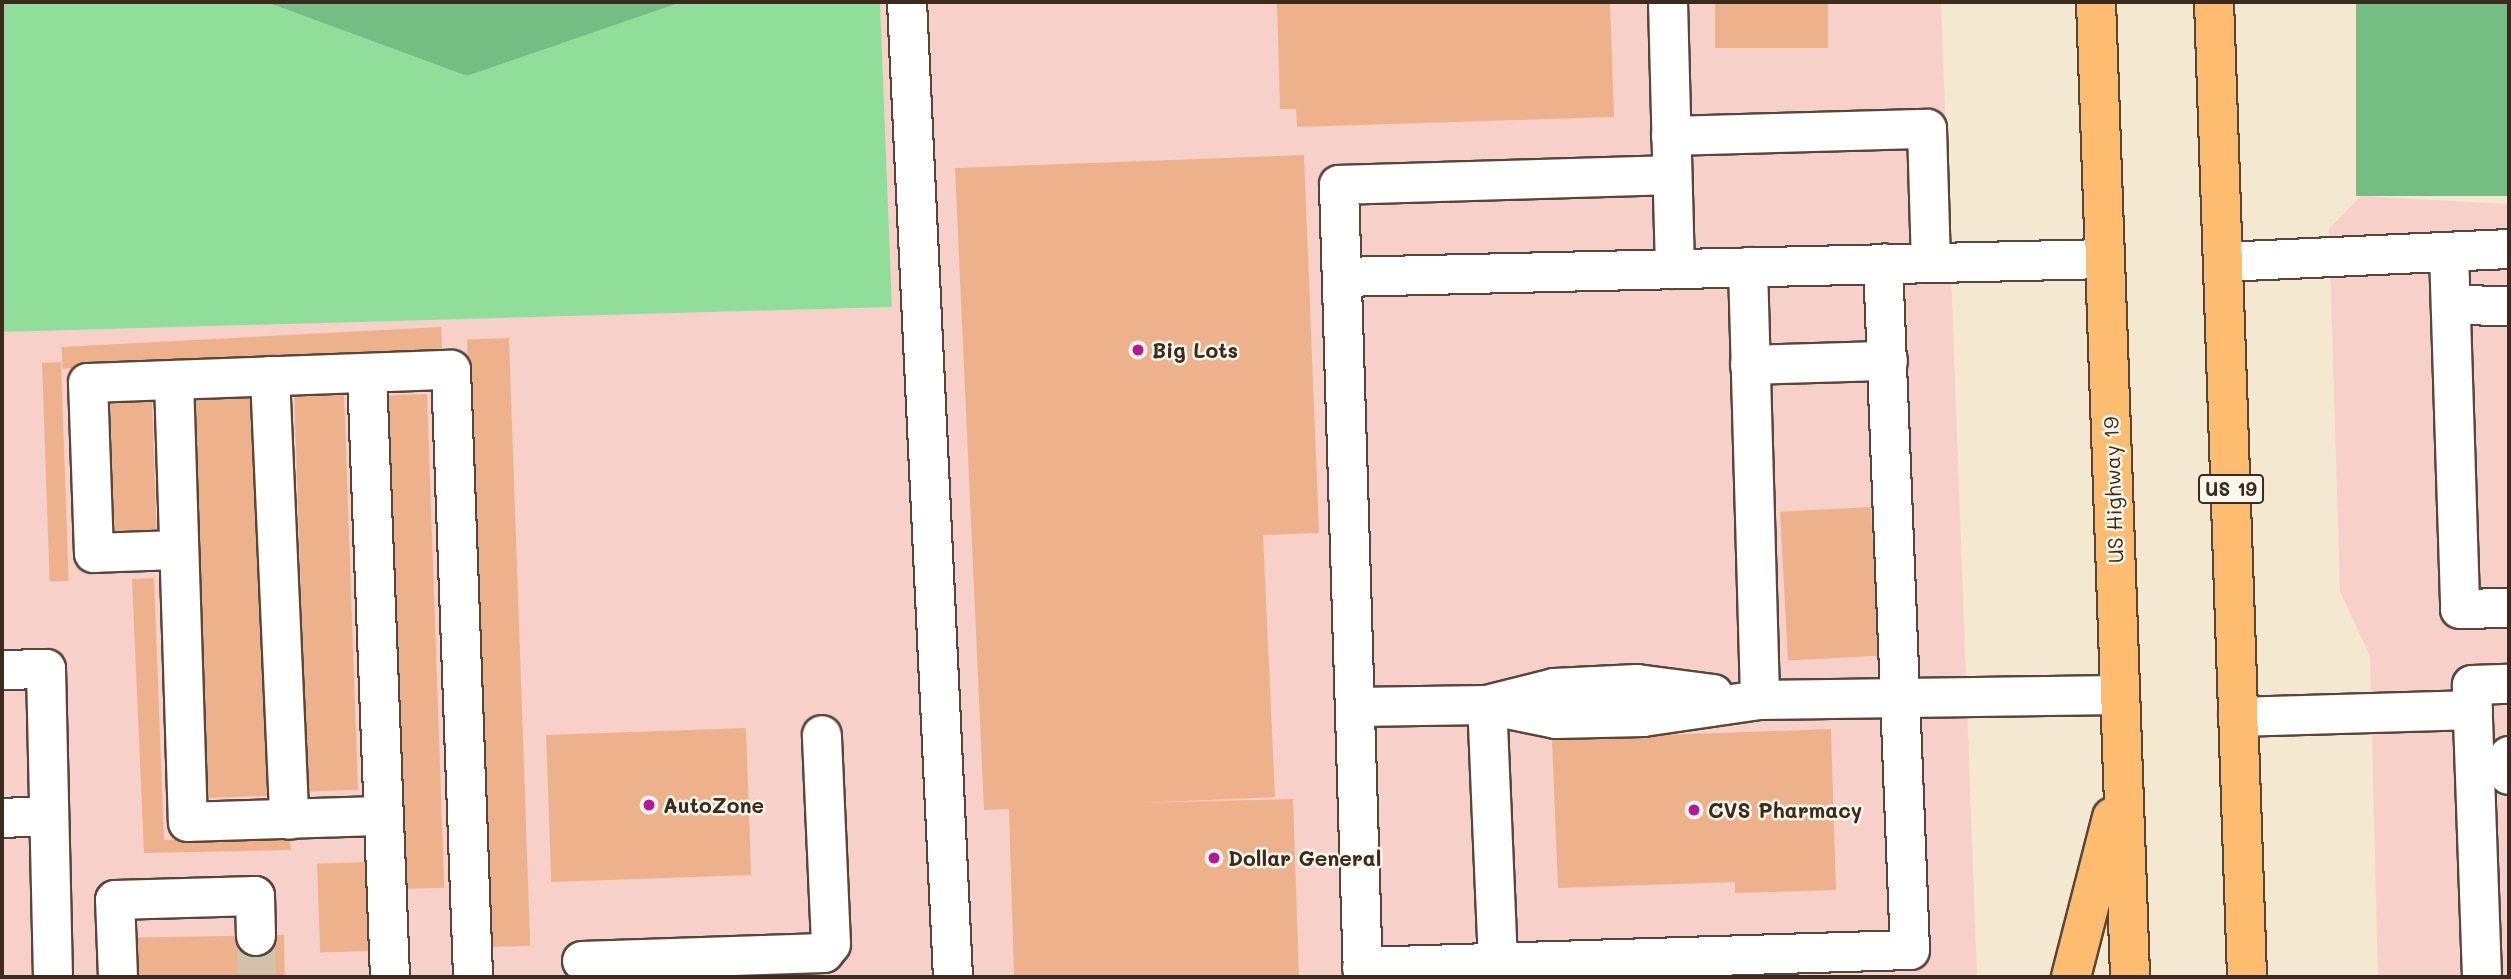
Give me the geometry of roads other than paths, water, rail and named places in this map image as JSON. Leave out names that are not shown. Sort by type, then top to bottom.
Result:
[{"type":"highway","name":"US Highway 19","points":[[2096,2],[2130,977]]},
{"type":"highway","name":"US 19","points":[[2214,2],[2247,977]]},
{"type":"highway","points":[[2071,977],[2123,775]]},
{"type":"lane","points":[[907,2],[953,977]]},
{"type":"lane","points":[[1668,2],[1675,269]]},
{"type":"lane","points":[[1671,136],[1927,129],[1931,263]]},
{"type":"lane","points":[[1672,175],[1339,185],[1363,972],[1498,962],[1910,950],[1884,264]]},
{"type":"lane","points":[[2223,262],[2509,249]]},
{"type":"lane","points":[[2449,252],[2460,609],[2509,608]]},
{"type":"lane","points":[[1342,277],[2104,259]]},
{"type":"lane","points":[[1748,267],[1760,700]]},
{"type":"lane","points":[[2452,305],[2509,306]]},
{"type":"lane","points":[[1751,365],[1888,361]]},
{"type":"lane","points":[[179,550],[94,553],[88,383],[451,370],[472,977]]},
{"type":"lane","points":[[366,373],[390,977]]},
{"type":"lane","points":[[270,376],[289,820]]},
{"type":"lane","points":[[174,380],[188,822],[384,816]]},
{"type":"lane","points":[[2,670],[46,669],[53,977]]},
{"type":"lane","points":[[1355,707],[1488,705],[1554,688],[1637,684],[1760,700],[2120,695]]},
{"type":"lane","points":[[2482,977],[2472,685],[2509,684]]},
{"type":"lane","points":[[1488,705],[1498,962]]},
{"type":"lane","points":[[2238,716],[2473,710]]},
{"type":"lane","points":[[582,961],[672,971],[824,953],[831,944],[822,735]]},
{"type":"lane","points":[[2509,756],[2509,775]]},
{"type":"lane","points":[[2,818],[49,816]]},
{"type":"lane","points":[[118,977],[116,900],[255,895],[256,936]]},
{"type":"tunnel","points":[[256,936],[257,977]]},
{"type":"place","name":"Big Lots","points":[[1138,350]]},
{"type":"place","name":"AutoZone","points":[[649,805]]},
{"type":"place","name":"CVS Pharmacy","points":[[1694,810]]},
{"type":"place","name":"Dollar General","points":[[1214,858]]}]
